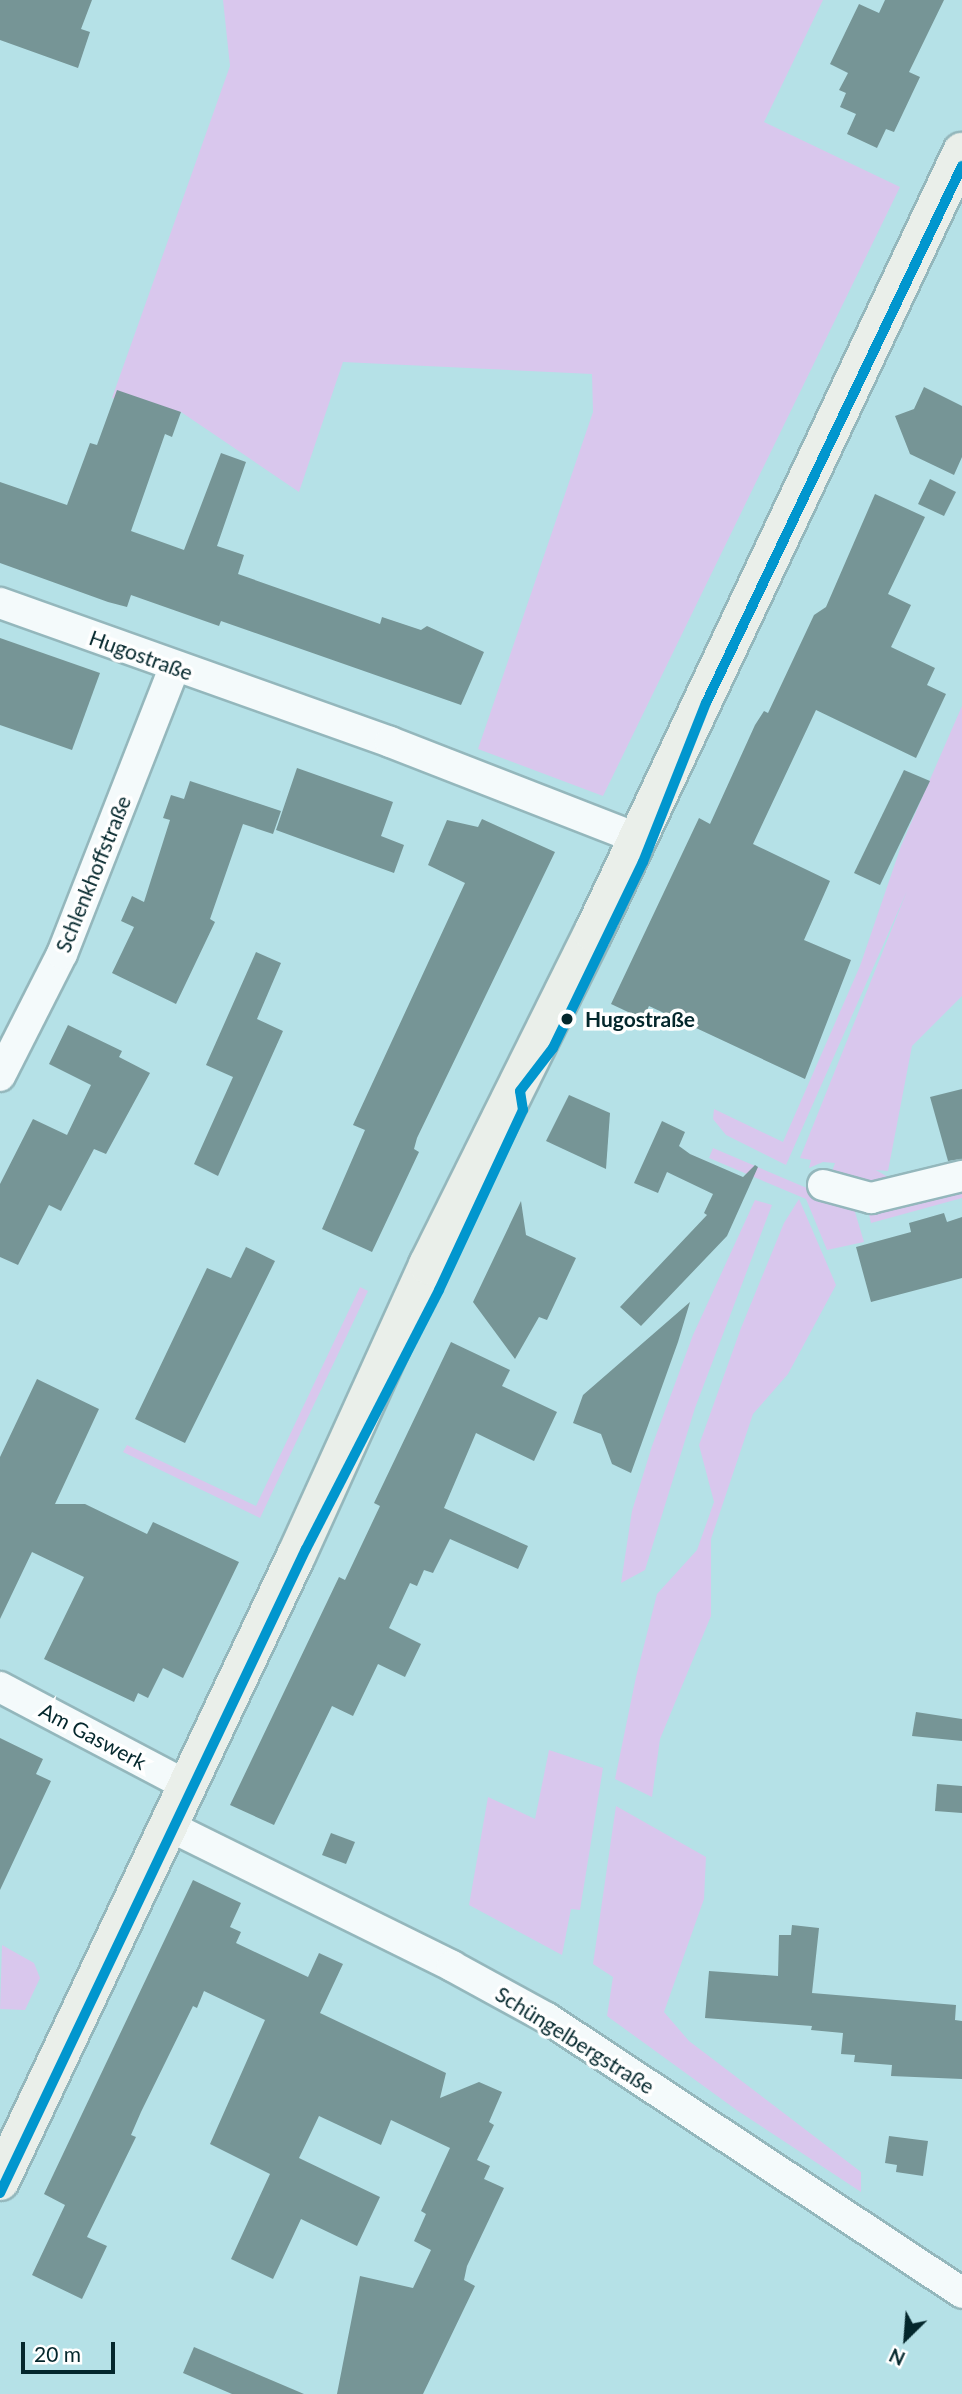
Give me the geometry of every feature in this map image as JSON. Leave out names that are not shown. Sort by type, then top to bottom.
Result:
[{"type":"main road","points":[[0,2181],[428,1265],[636,838],[962,152]]},
{"type":"street","name":"Hugostraße","points":[[0,603],[174,668],[390,742],[636,838]]},
{"type":"street","name":"Schlenkhoffstraße","points":[[5,1058],[62,954],[174,668]]},
{"type":"street","points":[[823,1185],[871,1198],[962,1176]]},
{"type":"street","name":"Am Gaswerk","points":[[0,1688],[186,1784]]},
{"type":"street","name":"Schüngelbergstraße","points":[[167,1825],[452,1966],[547,2018],[962,2292]]},
{"type":"shaded area","points":[[223,0],[823,0],[764,122],[900,187],[603,796],[478,749],[593,412],[592,374],[343,362],[299,492],[181,412],[112,398],[230,66]]},
{"type":"shaded area","points":[[962,706],[962,996],[912,1046],[888,1171],[876,1170],[903,1186],[829,1180],[835,1163],[823,1162],[809,1168],[811,1160],[800,1158],[907,891],[786,1165],[726,1135],[713,1119],[714,1109],[783,1142],[860,966],[901,846]]},
{"type":"shaded area","points":[[713,1148],[828,1197],[852,1202],[864,1242],[827,1250],[806,1199],[709,1158]]},
{"type":"shaded area","points":[[962,1184],[962,1198],[871,1223],[868,1210]]},
{"type":"shaded area","points":[[799,1199],[836,1285],[788,1374],[753,1414],[711,1539],[711,1616],[660,1739],[652,1797],[615,1779],[636,1677],[657,1594],[697,1550],[714,1502],[699,1445],[741,1328],[784,1223]]},
{"type":"shaded area","points":[[755,1200],[772,1205],[695,1408],[645,1570],[621,1583],[632,1511],[652,1446],[693,1335]]},
{"type":"shaded area","points":[[360,1287],[368,1291],[260,1518],[123,1452],[127,1445],[256,1506]]},
{"type":"shaded area","points":[[549,1750],[603,1768],[580,1910],[571,1909],[562,1955],[469,1905],[488,1797],[535,1819]]},
{"type":"shaded area","points":[[616,1806],[706,1857],[704,1899],[664,2012],[689,2041],[861,2172],[861,2192],[738,2111],[607,2016],[613,1977],[593,1964]]},
{"type":"shaded area","points":[[2,1945],[34,1963],[40,1978],[25,2010],[0,2009]]},
{"type":"building","points":[[0,0],[92,0],[81,29],[90,32],[78,68],[0,40]]},
{"type":"building","points":[[885,0],[944,0],[909,72],[920,77],[894,132],[886,129],[877,148],[847,134],[856,114],[840,107],[846,93],[839,90],[848,73],[830,64],[859,4],[879,13]]},
{"type":"building","points":[[924,387],[962,406],[962,457],[954,475],[910,454],[895,416],[914,409]]},
{"type":"building","points":[[117,390],[181,412],[172,437],[165,434],[131,531],[184,550],[221,453],[246,462],[217,546],[244,555],[238,574],[380,624],[382,617],[421,630],[427,626],[484,652],[461,705],[221,621],[219,626],[131,595],[127,607],[0,563],[0,482],[67,505],[90,443],[97,445]]},
{"type":"building","points":[[930,479],[956,492],[944,516],[918,504]]},
{"type":"building","points":[[875,494],[925,517],[888,594],[911,605],[891,647],[935,668],[927,685],[946,694],[916,758],[816,710],[753,844],[830,881],[804,940],[851,960],[805,1079],[649,1006],[643,1019],[611,1004],[699,818],[710,824],[755,725],[764,711],[768,713],[814,615],[826,607]]},
{"type":"building","points":[[0,638],[100,673],[72,750],[0,725]]},
{"type":"building","points":[[297,768],[393,802],[381,836],[404,845],[394,873],[276,830]]},
{"type":"building","points":[[904,770],[930,781],[880,885],[854,873]]},
{"type":"building","points":[[190,781],[281,811],[273,834],[243,824],[210,919],[215,922],[176,1004],[112,973],[134,927],[121,921],[132,896],[144,902],[170,820],[163,818],[171,795],[184,799]]},
{"type":"building","points":[[482,819],[555,852],[417,1138],[414,1149],[419,1152],[372,1252],[322,1229],[365,1130],[353,1125],[465,883],[428,865],[447,820],[478,827]]},
{"type":"building","points":[[256,952],[281,963],[257,1019],[283,1031],[218,1176],[194,1164],[233,1077],[206,1065]]},
{"type":"building","points":[[68,1025],[122,1051],[119,1057],[150,1073],[106,1154],[94,1149],[61,1211],[49,1205],[18,1265],[0,1257],[0,1184],[33,1119],[67,1135],[91,1085],[49,1064]]},
{"type":"building","points":[[962,1089],[962,1159],[948,1161],[930,1097]]},
{"type":"building","points":[[569,1095],[610,1113],[606,1169],[546,1141]]},
{"type":"building","points":[[662,1121],[685,1132],[679,1146],[690,1154],[743,1177],[755,1165],[758,1167],[727,1236],[641,1326],[620,1307],[707,1215],[704,1213],[713,1194],[667,1172],[658,1193],[634,1183]]},
{"type":"building","points":[[521,1201],[526,1235],[576,1258],[547,1320],[539,1317],[515,1359],[473,1302]]},
{"type":"building","points":[[944,1213],[947,1222],[962,1217],[962,1278],[871,1302],[856,1247],[911,1232],[909,1223]]},
{"type":"building","points":[[246,1247],[275,1261],[185,1443],[135,1419],[207,1268],[231,1278]]},
{"type":"building","points":[[690,1302],[631,1473],[612,1464],[601,1434],[573,1423],[583,1395]]},
{"type":"building","points":[[451,1342],[510,1370],[502,1386],[557,1412],[534,1461],[476,1433],[444,1508],[528,1546],[518,1569],[450,1539],[433,1573],[424,1570],[417,1586],[410,1583],[389,1628],[421,1644],[405,1677],[378,1664],[353,1716],[332,1706],[274,1825],[230,1805],[339,1577],[345,1580],[380,1506],[374,1503]]},
{"type":"building","points":[[37,1379],[99,1409],[55,1504],[85,1504],[147,1534],[153,1522],[239,1562],[183,1678],[163,1668],[148,1698],[138,1693],[134,1702],[44,1659],[84,1577],[32,1552],[0,1619],[0,1457]]},
{"type":"building","points":[[916,1712],[962,1719],[962,1741],[912,1736]]},
{"type":"building","points":[[0,1738],[43,1759],[36,1774],[51,1781],[0,1890]]},
{"type":"building","points":[[937,1784],[962,1786],[962,1813],[935,1811]]},
{"type":"building","points":[[331,1833],[355,1842],[346,1864],[322,1855]]},
{"type":"building","points":[[193,1880],[241,1903],[230,1927],[241,1932],[236,1943],[308,1977],[319,1953],[343,1964],[320,2013],[446,2073],[440,2098],[479,2082],[502,2092],[489,2122],[494,2125],[477,2160],[490,2166],[484,2179],[504,2188],[467,2266],[464,2280],[475,2286],[423,2394],[337,2394],[360,2276],[413,2288],[431,2250],[414,2241],[426,2214],[421,2211],[450,2148],[391,2120],[381,2145],[319,2116],[299,2158],[380,2197],[357,2246],[301,2219],[273,2279],[231,2259],[270,2174],[210,2144],[265,2020],[204,1991],[197,2008],[193,2006],[141,2112],[131,2135],[136,2137],[87,2237],[107,2246],[82,2299],[32,2275],[65,2205],[44,2194]]},
{"type":"building","points":[[792,1925],[819,1928],[812,1993],[956,2005],[955,2020],[962,2021],[962,2079],[891,2076],[892,2065],[854,2062],[855,2055],[841,2054],[843,2033],[811,2030],[812,2026],[705,2018],[709,1971],[778,1976],[779,1935],[791,1935]]},
{"type":"building","points":[[889,2136],[928,2141],[923,2176],[896,2172],[897,2165],[885,2163]]},
{"type":"building","points":[[194,2347],[304,2394],[232,2394],[183,2373]]},
{"type":"transit line","points":[[0,2193],[306,1549],[439,1290],[523,1110],[520,1091],[553,1048],[643,862],[706,703],[962,166]]},
{"type":"place","name":"Hugostraße","points":[[567,1019]]}]
